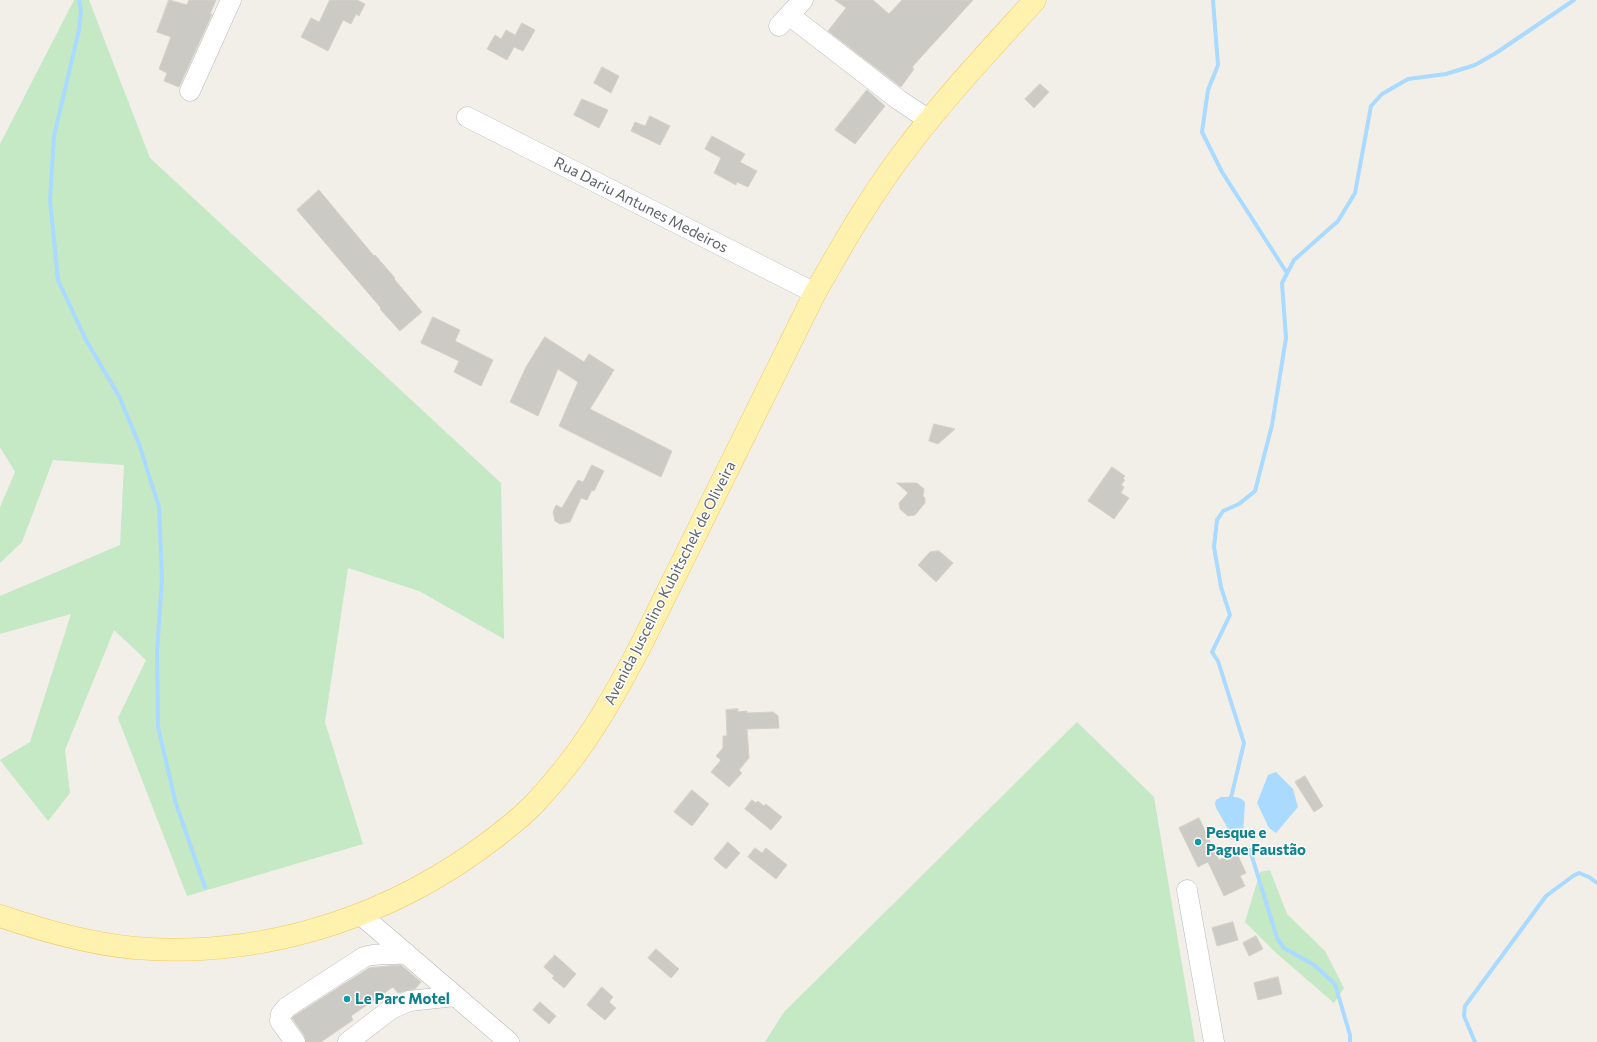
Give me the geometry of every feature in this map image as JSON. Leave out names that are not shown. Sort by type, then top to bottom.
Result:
[{"type":"main road","name":"Avenida Juscelino Kubitschek de Oliveira","points":[[0,916],[44,931],[88,941],[134,948],[178,949],[227,946],[275,939],[314,930],[361,915],[414,891],[494,839],[534,803],[565,768],[591,733],[613,696],[641,645],[815,293],[876,192],[895,164],[929,120],[1035,0]]},
{"type":"street","points":[[190,91],[231,0]]},
{"type":"street","points":[[802,0],[784,20],[929,120]]},
{"type":"street","name":"Rua Dariu Antunes Medeiros","points":[[467,117],[815,293]]},
{"type":"street","points":[[1187,890],[1214,1042]]},
{"type":"street","points":[[361,915],[509,1042]]},
{"type":"street","points":[[295,1042],[280,1020],[281,1014],[287,1007],[364,957],[373,954],[391,956],[406,953]]},
{"type":"street","points":[[348,1042],[391,1009],[409,1001],[455,996]]},
{"type":"green space","points":[[74,0],[89,0],[150,158],[501,483],[504,639],[419,591],[348,568],[325,722],[363,844],[187,896],[118,718],[146,660],[114,630],[65,750],[70,793],[48,821],[0,760],[30,742],[71,614],[0,634],[0,596],[120,545],[124,465],[53,460],[22,542],[0,563],[0,507],[15,472],[0,447],[0,144]]},
{"type":"green space","points":[[1077,722],[1154,797],[1195,1042],[765,1042],[784,1012]]},
{"type":"green space","points":[[1270,870],[1287,914],[1325,951],[1344,988],[1334,1003],[1275,952],[1245,922],[1260,872]]},
{"type":"water","points":[[1276,772],[1293,789],[1298,807],[1276,833],[1269,828],[1257,803],[1268,775]]},
{"type":"water","points":[[1221,797],[1237,797],[1245,802],[1243,834],[1236,840],[1231,840],[1226,825],[1216,808],[1216,800]]},
{"type":"building","points":[[169,0],[187,5],[189,0],[216,0],[210,14],[212,14],[179,87],[164,81],[167,73],[159,69],[171,37],[157,32]]},
{"type":"building","points":[[330,0],[357,0],[365,4],[359,16],[356,14],[351,24],[343,20],[328,51],[301,37],[311,18],[319,22]]},
{"type":"building","points":[[835,0],[873,0],[889,14],[902,0],[973,0],[912,67],[914,69],[901,87],[828,31],[846,8]]},
{"type":"building","points":[[522,23],[535,30],[523,51],[514,47],[507,60],[487,49],[495,35],[501,39],[506,30],[515,35]]},
{"type":"building","points":[[602,67],[619,76],[611,93],[594,83]]},
{"type":"building","points":[[1040,84],[1049,92],[1034,108],[1025,99]]},
{"type":"building","points":[[867,90],[885,106],[855,144],[835,130]]},
{"type":"building","points":[[582,99],[608,110],[599,128],[574,115]]},
{"type":"building","points":[[650,116],[670,126],[660,145],[631,131],[635,122],[645,126]]},
{"type":"building","points":[[712,136],[745,154],[740,162],[757,171],[748,187],[737,182],[736,185],[714,173],[721,158],[705,149]]},
{"type":"building","points":[[319,190],[374,256],[375,255],[395,278],[394,279],[422,312],[400,331],[297,210]]},
{"type":"building","points":[[433,317],[460,330],[455,341],[493,360],[481,386],[454,372],[459,361],[421,343]]},
{"type":"building","points":[[545,337],[584,362],[589,354],[614,370],[590,409],[672,451],[661,477],[559,426],[578,382],[558,369],[538,416],[510,402],[526,367]]},
{"type":"building","points":[[934,424],[955,429],[938,444],[929,441]]},
{"type":"building","points":[[592,465],[604,471],[594,491],[592,490],[587,500],[581,498],[570,522],[560,524],[555,521],[553,512],[556,505],[562,508],[578,480],[583,482]]},
{"type":"building","points":[[1112,467],[1125,476],[1123,478],[1125,480],[1121,485],[1124,487],[1121,493],[1129,498],[1114,519],[1088,501]]},
{"type":"building","points":[[897,483],[917,483],[924,489],[923,496],[925,498],[925,503],[915,515],[908,516],[900,509],[899,503],[908,493]]},
{"type":"building","points":[[939,551],[953,563],[936,582],[918,565],[930,552]]},
{"type":"building","points":[[738,709],[738,712],[747,711],[747,713],[773,712],[778,716],[779,728],[747,729],[749,758],[739,770],[742,773],[729,787],[711,772],[721,760],[716,756],[723,748],[723,736],[727,736],[726,710]]},
{"type":"building","points":[[1305,776],[1323,806],[1314,812],[1295,782]]},
{"type":"building","points":[[692,790],[709,804],[692,826],[674,812]]},
{"type":"building","points":[[752,800],[756,803],[758,801],[764,806],[766,804],[782,817],[771,830],[745,809]]},
{"type":"building","points":[[1199,818],[1219,860],[1236,852],[1246,873],[1240,876],[1245,886],[1224,896],[1208,862],[1198,867],[1179,828]]},
{"type":"building","points":[[728,842],[740,853],[726,869],[714,859]]},
{"type":"building","points":[[755,848],[762,853],[766,848],[787,865],[776,879],[748,857]]},
{"type":"building","points":[[1233,922],[1238,940],[1217,946],[1212,928]]},
{"type":"building","points":[[1256,936],[1263,949],[1249,956],[1243,943]]},
{"type":"building","points":[[656,949],[679,969],[671,978],[648,958]]},
{"type":"building","points":[[555,955],[576,974],[564,988],[552,978],[554,976],[544,967]]},
{"type":"building","name":"Le Parc Motel","points":[[401,965],[421,982],[415,989],[398,993],[393,987],[351,1016],[353,1020],[321,1042],[306,1042],[304,1035],[292,1018],[294,1016],[369,968]]},
{"type":"building","points":[[1278,977],[1282,994],[1258,1000],[1254,983]]},
{"type":"building","points":[[602,987],[613,997],[609,1002],[616,1008],[605,1020],[587,1005]]},
{"type":"building","points":[[540,1002],[556,1016],[549,1024],[533,1010]]},
{"type":"waterway","points":[[79,0],[81,10],[79,30],[54,136],[50,200],[58,280],[86,340],[119,396],[139,444],[159,507],[162,579],[157,653],[158,727],[176,804],[205,887]]},
{"type":"waterway","points":[[1213,0],[1218,65],[1208,90],[1202,132],[1222,172],[1287,273]]},
{"type":"waterway","points":[[1230,802],[1244,743],[1218,661],[1212,652],[1230,615],[1221,587],[1214,547],[1217,520],[1223,511],[1239,504],[1255,491],[1272,425],[1286,338],[1282,283],[1294,260],[1338,221],[1355,193],[1371,106],[1382,94],[1408,79],[1446,74],[1475,65],[1496,53],[1574,0]]},
{"type":"waterway","points":[[1250,850],[1277,938],[1284,948],[1314,965],[1335,984],[1350,1035],[1350,1042]]},
{"type":"waterway","points":[[1475,1042],[1464,1016],[1465,1006],[1546,896],[1579,873],[1589,877],[1597,883]]},
{"type":"place","name":"Pesque e Pague Faustão","points":[[1198,842]]},
{"type":"place","name":"Le Parc Motel","points":[[347,999]]}]
